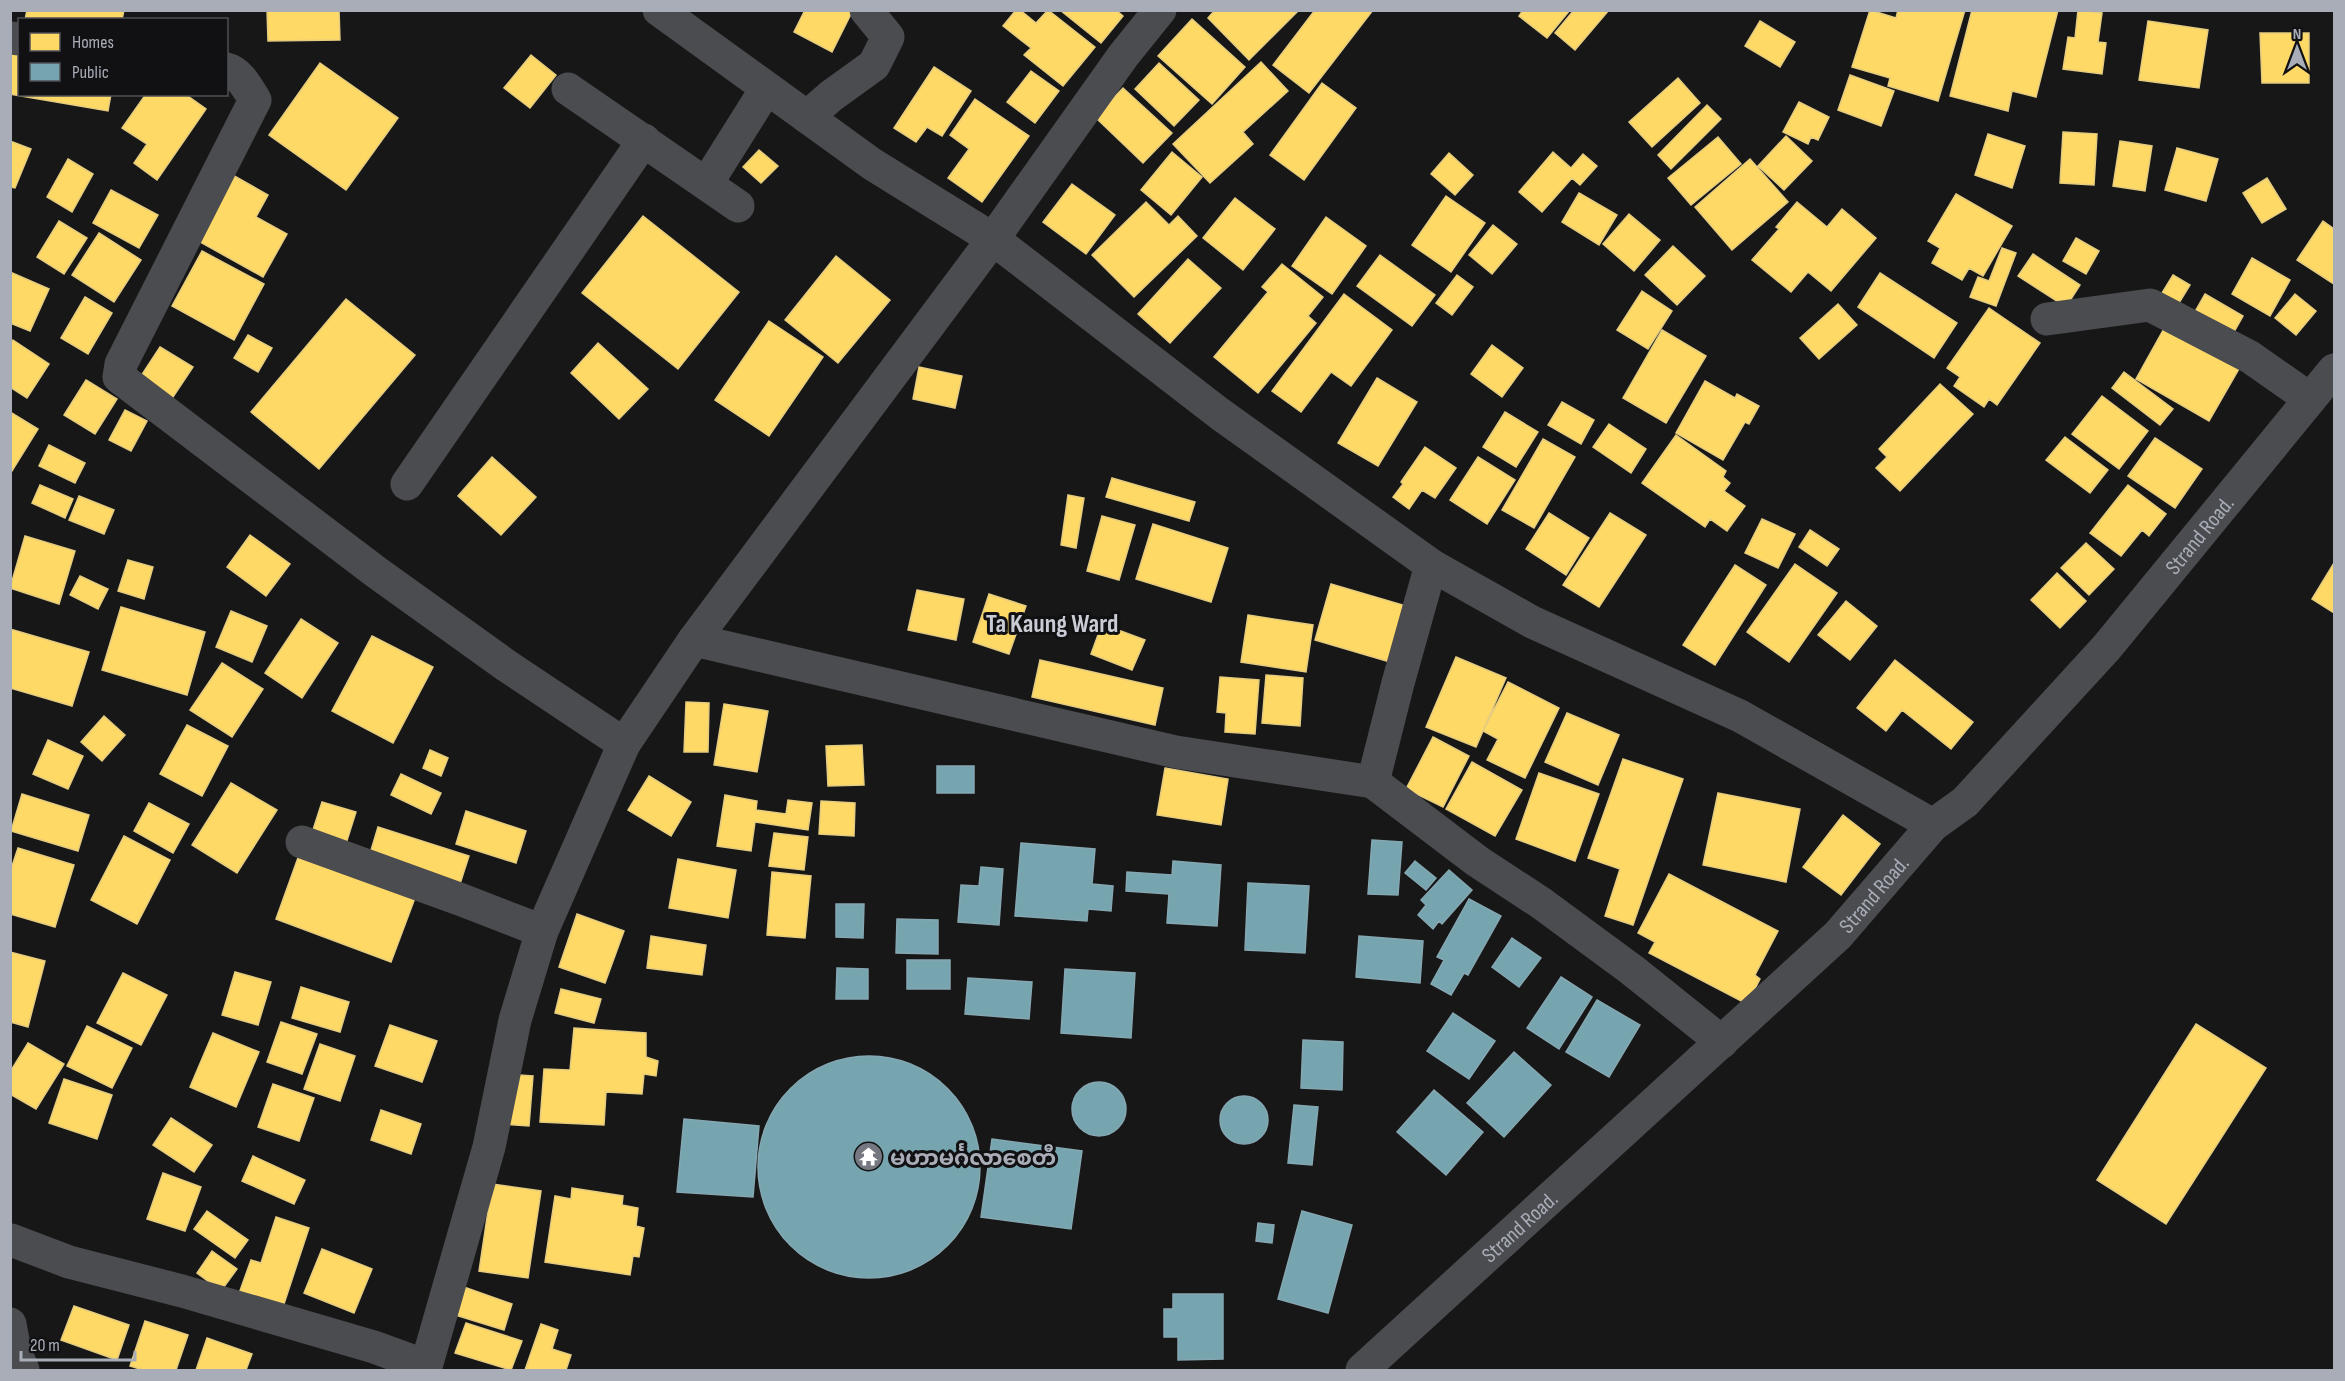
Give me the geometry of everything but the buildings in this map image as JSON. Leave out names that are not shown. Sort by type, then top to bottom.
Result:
[{"type":"street","points":[[658,10],[693,21],[766,89],[872,164],[993,239],[1220,414],[1431,565],[1532,622],[1740,716],[1933,825]]},
{"type":"street","points":[[807,117],[831,96],[873,66],[888,36],[866,10]]},
{"type":"street","points":[[11,1241],[69,1262],[182,1291],[362,1343],[426,1368],[489,1147],[515,1020],[542,931],[624,744],[694,640],[993,239],[1124,56],[1160,10]]},
{"type":"street","points":[[228,69],[233,70],[255,100],[121,364],[119,377],[395,585],[507,666],[624,744]]},
{"type":"street","points":[[568,89],[738,206]]},
{"type":"street","points":[[707,183],[766,89]]},
{"type":"street","points":[[407,484],[644,141]]},
{"type":"street","points":[[2047,320],[2150,305],[2250,357],[2310,399]]},
{"type":"street","name":"Strand Road.","points":[[1362,1371],[1838,935],[1933,825],[1965,802],[2107,646],[2334,370]]},
{"type":"street","points":[[1373,782],[1431,565]]},
{"type":"street","points":[[694,640],[1176,752],[1373,782],[1477,861],[1540,903],[1632,970],[1722,1042]]},
{"type":"street","points":[[302,843],[542,931]]},
{"type":"street","points":[[10,1324],[15,1351],[23,1371]]},
{"type":"place","name":"မဟာမင်္ဂလာစေတီ","points":[[869,1157]]},
{"type":"district","name":"Ta Kaung Ward","points":[[1052,623]]}]
